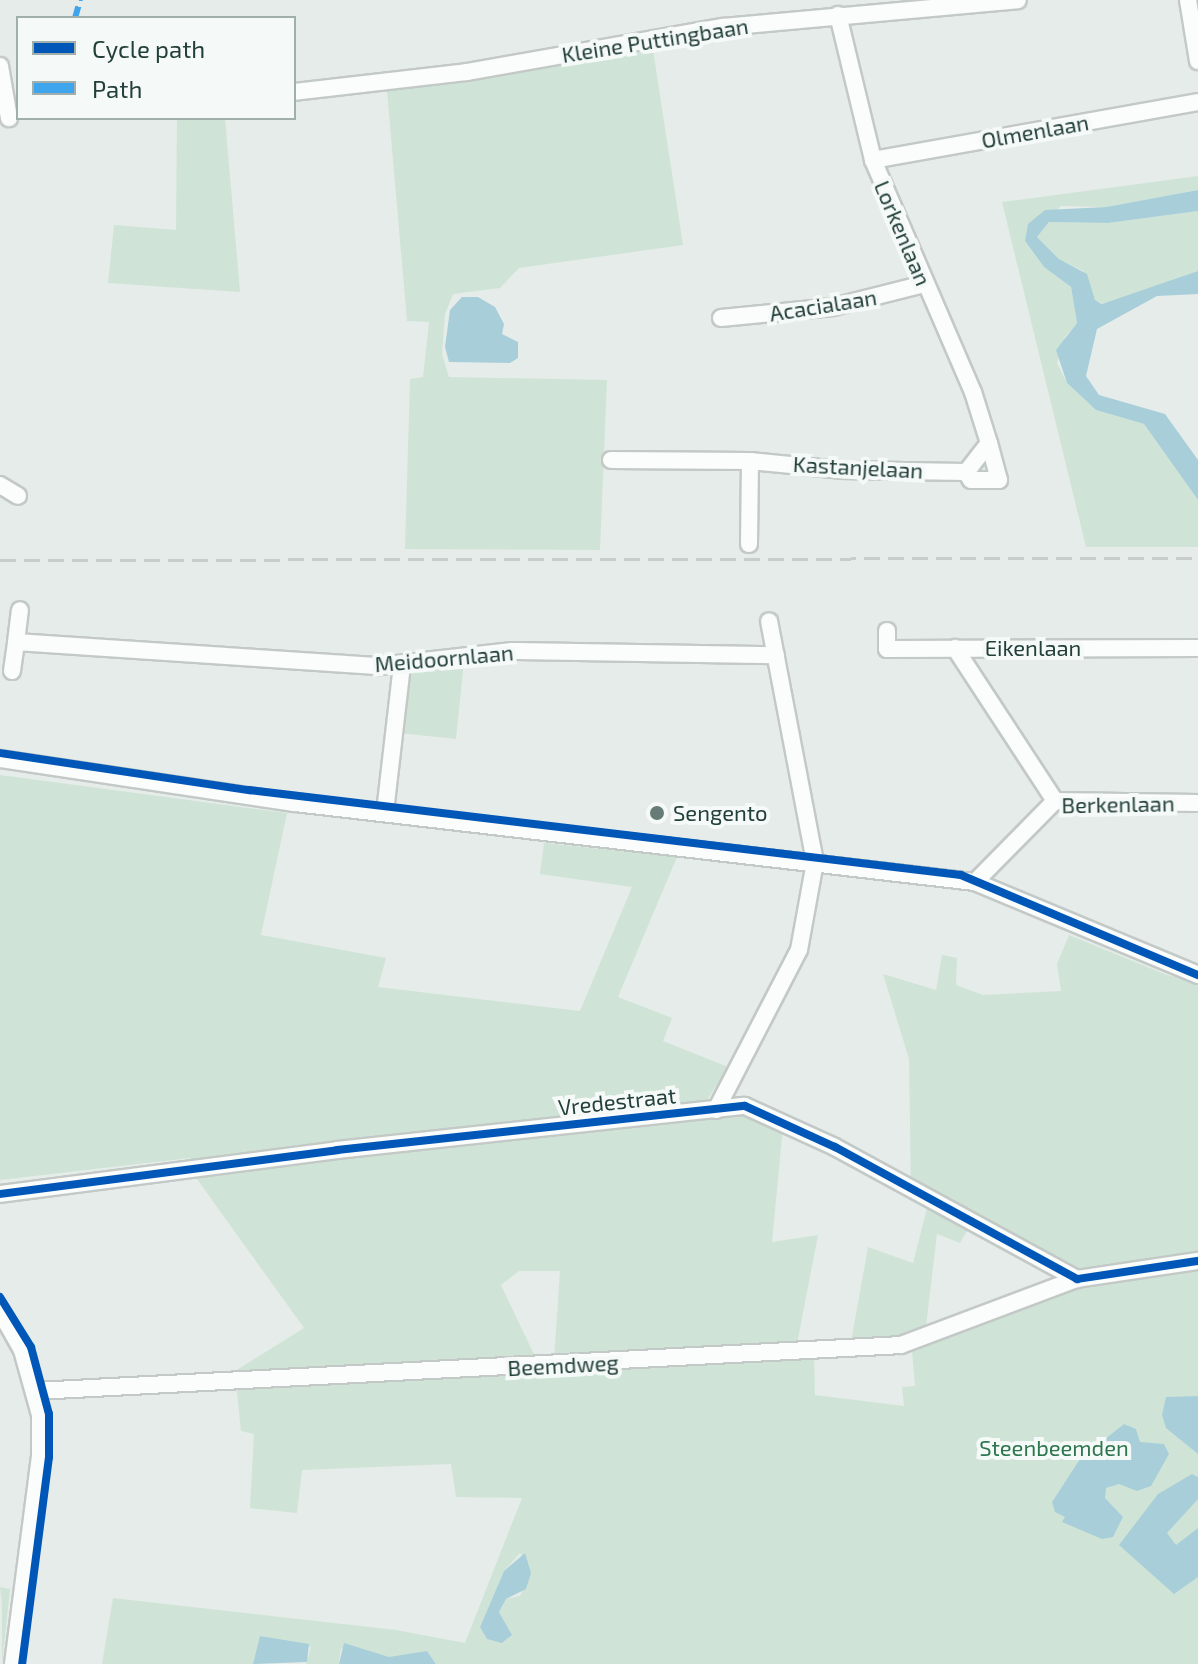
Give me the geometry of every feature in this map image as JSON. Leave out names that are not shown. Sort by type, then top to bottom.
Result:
[{"type":"street","name":"Kleine Puttingbaan","points":[[296,92],[467,72],[723,27],[1018,0]]},
{"type":"street","points":[[1188,0],[1198,61]]},
{"type":"street","name":"Lorkenlaan","points":[[838,15],[873,160],[973,392],[999,480],[971,480],[966,472]]},
{"type":"street","points":[[0,66],[9,118]]},
{"type":"street","name":"Olmenlaan","points":[[873,160],[1198,102]]},
{"type":"street","name":"Acacialaan","points":[[721,318],[833,307],[924,284]]},
{"type":"street","points":[[966,472],[989,443]]},
{"type":"street","name":"Kastanjelaan","points":[[611,460],[750,461],[841,470],[966,472]]},
{"type":"street","points":[[749,544],[750,461]]},
{"type":"street","points":[[0,485],[18,496]]},
{"type":"street","points":[[12,671],[20,610]]},
{"type":"street","points":[[716,1110],[799,950],[815,862],[769,621]]},
{"type":"street","name":"Eikenlaan","points":[[887,631],[887,649],[1198,648]]},
{"type":"street","name":"Meidoornlaan","points":[[16,642],[402,665],[512,651],[776,655]]},
{"type":"street","points":[[955,648],[1055,801]]},
{"type":"street","points":[[973,674],[987,648]]},
{"type":"street","points":[[385,812],[402,665]]},
{"type":"street","points":[[0,759],[385,812],[975,882],[1198,975]]},
{"type":"street","name":"Berkenlaan","points":[[975,882],[1055,801],[1198,803]]},
{"type":"street","points":[[731,1086],[735,1108]]},
{"type":"street","name":"Vredestraat","points":[[0,1194],[321,1152],[735,1108],[767,1112],[1077,1279]]},
{"type":"street","points":[[1077,1279],[1198,1261]]},
{"type":"street","name":"Beemdweg","points":[[36,1391],[901,1345],[1077,1279]]},
{"type":"street","points":[[0,1311],[22,1350],[36,1391],[40,1456],[13,1664]]},
{"type":"green space","points":[[653,50],[683,245],[519,268],[500,288],[453,294],[445,314],[442,354],[449,377],[607,380],[600,550],[405,549],[410,379],[423,377],[429,322],[407,321],[387,91]]},
{"type":"green space","points":[[177,120],[225,120],[240,292],[108,283],[114,225],[176,230]]},
{"type":"green space","points":[[1198,176],[1198,190],[1106,207],[1061,206],[1025,241],[1044,267],[1071,287],[1077,323],[1065,337],[1057,363],[1067,383],[1096,410],[1144,424],[1198,500],[1198,547],[1086,547],[1002,202]]},
{"type":"green space","points":[[1198,211],[1198,271],[1107,305],[1095,300],[1083,271],[1059,259],[1037,237],[1049,222],[1108,223]]},
{"type":"green space","points":[[464,661],[456,739],[399,733],[409,669]]},
{"type":"green space","name":"Steenbeemden","points":[[0,775],[287,813],[261,935],[386,958],[378,987],[580,1011],[632,887],[540,874],[544,843],[677,857],[618,997],[672,1018],[663,1041],[728,1067],[705,1103],[689,1104],[691,1119],[754,1115],[783,1127],[772,1242],[818,1235],[797,1344],[814,1357],[815,1395],[904,1406],[902,1387],[915,1386],[911,1340],[851,1342],[868,1247],[913,1263],[928,1204],[911,1194],[909,1059],[883,974],[936,990],[942,955],[957,958],[956,985],[983,995],[1061,991],[1057,964],[1069,935],[1167,975],[1198,982],[1198,1664],[436,1664],[427,1651],[389,1658],[341,1648],[339,1664],[306,1664],[311,1647],[261,1636],[253,1664],[102,1664],[113,1598],[396,1630],[465,1643],[522,1498],[456,1497],[451,1464],[302,1470],[297,1513],[250,1508],[254,1434],[241,1431],[235,1371],[304,1328],[194,1175],[190,1158],[0,1180]],"holes":[[[969,1228],[1037,1269],[1073,1286],[925,1335],[937,1234],[960,1243]],[[519,1271],[560,1271],[554,1360],[541,1369],[501,1285]],[[520,1553],[530,1570],[520,1596],[506,1599],[499,1612],[511,1635],[504,1642],[493,1640],[480,1627],[504,1571]]]},
{"type":"green space","points":[[0,1587],[10,1589],[2,1664],[2,1604]]},
{"type":"water","points":[[1198,190],[1198,211],[1108,223],[1049,222],[1037,237],[1059,259],[1087,274],[1095,300],[1102,304],[1198,271],[1198,294],[1157,296],[1097,329],[1086,376],[1099,395],[1165,414],[1198,460],[1198,500],[1144,424],[1096,410],[1067,383],[1056,350],[1077,323],[1071,287],[1044,267],[1025,241],[1028,224],[1045,210],[1106,207]]},
{"type":"water","points":[[462,297],[478,297],[495,307],[504,324],[502,334],[518,342],[518,358],[510,363],[449,362],[445,347],[450,310]]},
{"type":"water","points":[[1198,1396],[1198,1454],[1166,1428],[1162,1415],[1166,1397]]},
{"type":"water","points":[[1124,1424],[1136,1429],[1140,1442],[1164,1444],[1169,1454],[1151,1486],[1137,1491],[1119,1484],[1106,1488],[1105,1498],[1123,1517],[1113,1537],[1102,1539],[1062,1522],[1065,1517],[1055,1512],[1052,1502],[1080,1459]]},
{"type":"water","points":[[1192,1474],[1198,1477],[1198,1499],[1167,1533],[1176,1545],[1198,1528],[1198,1577],[1174,1594],[1119,1545],[1158,1494]]},
{"type":"water","points":[[525,1553],[531,1573],[526,1589],[506,1599],[499,1612],[512,1635],[502,1643],[487,1639],[480,1627],[504,1571]]},
{"type":"water","points":[[260,1636],[309,1644],[307,1662],[253,1664]]},
{"type":"water","points":[[344,1643],[389,1657],[427,1651],[436,1664],[339,1664]]},
{"type":"railway","points":[[0,560],[1198,558]]},
{"type":"marked path","points":[[76,16],[80,0]]},
{"type":"cycle path","points":[[0,753],[249,790],[961,875],[1198,975]]},
{"type":"cycle path","points":[[0,1194],[337,1150],[745,1106],[835,1147],[1077,1279],[1198,1261]]},
{"type":"cycle path","points":[[0,1297],[31,1347],[49,1414],[49,1457],[22,1664]]},
{"type":"place","name":"Sengento","points":[[657,813]]}]
